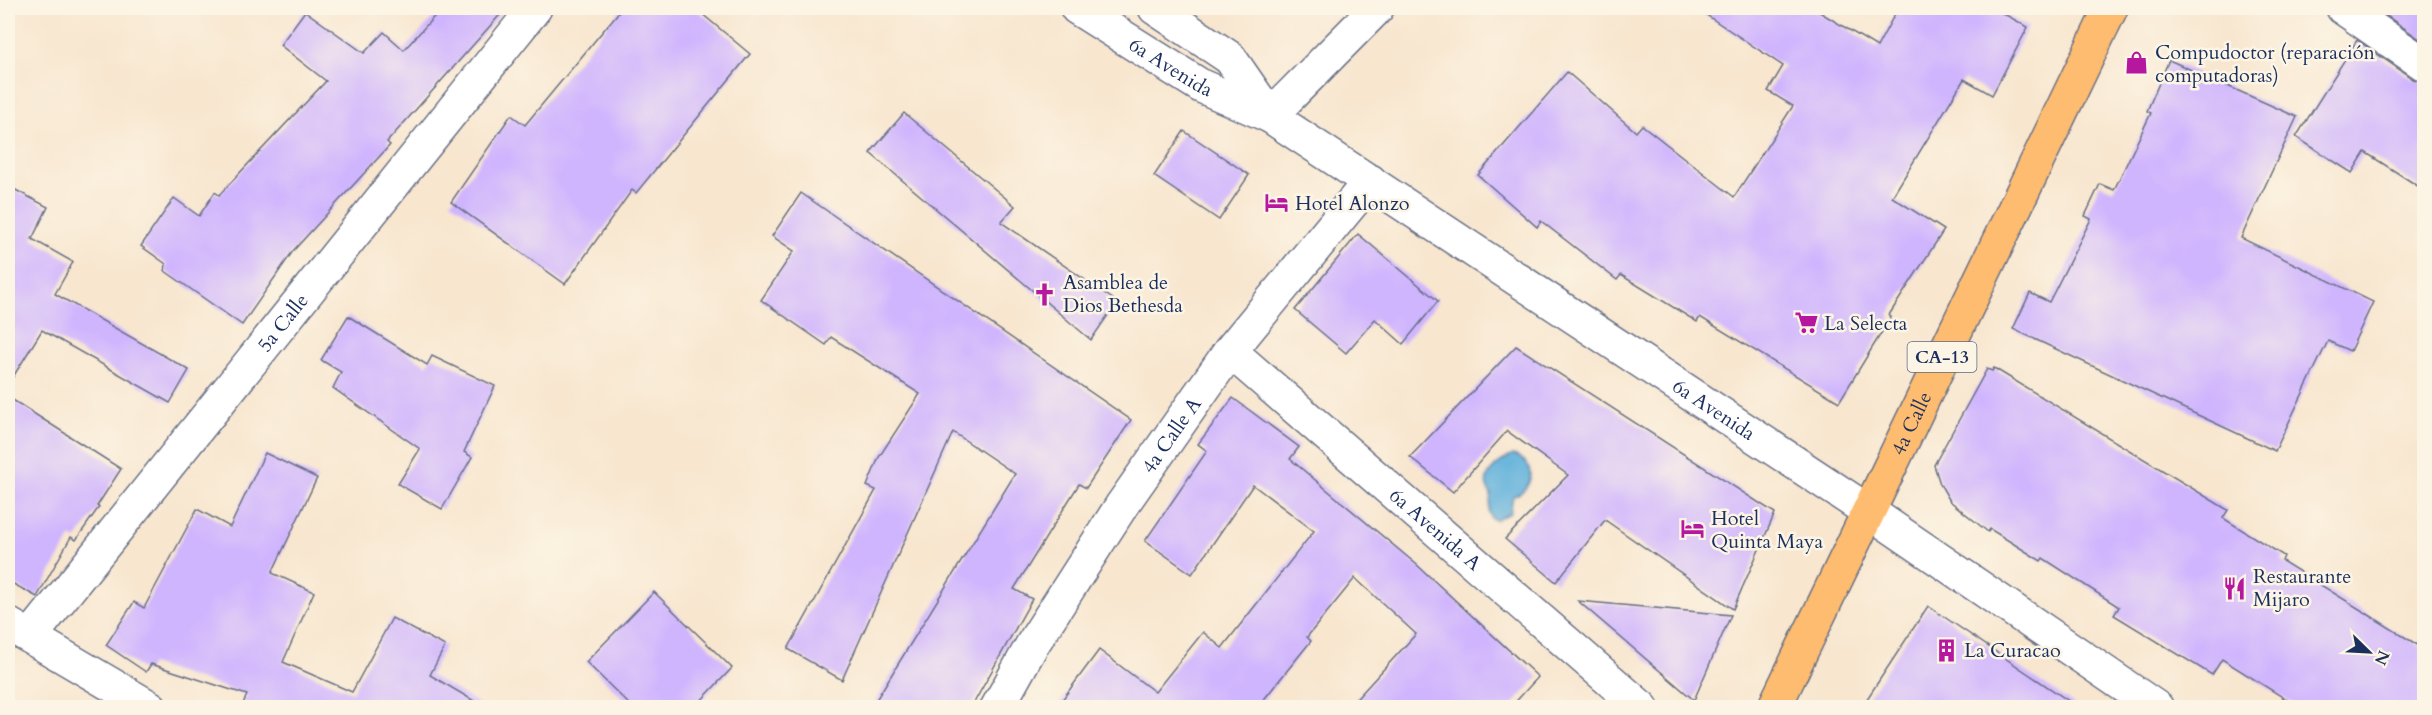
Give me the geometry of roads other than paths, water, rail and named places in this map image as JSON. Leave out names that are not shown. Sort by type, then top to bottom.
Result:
[{"type":"main road","name":"4a Calle","points":[[1774,708],[2110,8]]},
{"type":"street","name":"5a Calle","points":[[19,630],[535,8]]},
{"type":"street","name":"6a Avenida","points":[[1077,8],[1201,86],[1270,116],[1868,511],[2157,708]]},
{"type":"street","name":"6a Avenida","points":[[1155,8],[1230,58],[1270,116]]},
{"type":"street","points":[[1270,116],[1377,8]]},
{"type":"street","points":[[2343,8],[2424,64]]},
{"type":"street","name":"4a Calle A","points":[[998,708],[1032,645],[1122,505],[1230,351],[1370,181]]},
{"type":"street","name":"6a Avenida A","points":[[1230,351],[1642,708]]},
{"type":"street","points":[[19,630],[151,708]]},
{"type":"water","points":[[1513,455],[1526,463],[1530,475],[1529,482],[1521,492],[1513,496],[1510,513],[1495,520],[1491,518],[1489,512],[1491,494],[1486,482],[1496,466]]},
{"type":"place","name":"Compudoctor (reparación computadoras)","points":[[2137,63]]},
{"type":"place","name":"Hotel Alonzo","points":[[1277,203]]},
{"type":"place","name":"Asamblea de Dios Bethesda","points":[[1045,294]]},
{"type":"place","name":"La Selecta","points":[[1806,323]]},
{"type":"place","name":"Hotel Quinta Maya","points":[[1693,529]]},
{"type":"place","name":"Restaurante Mijaro","points":[[2235,588]]},
{"type":"place","name":"La Curacao","points":[[1946,650]]}]
